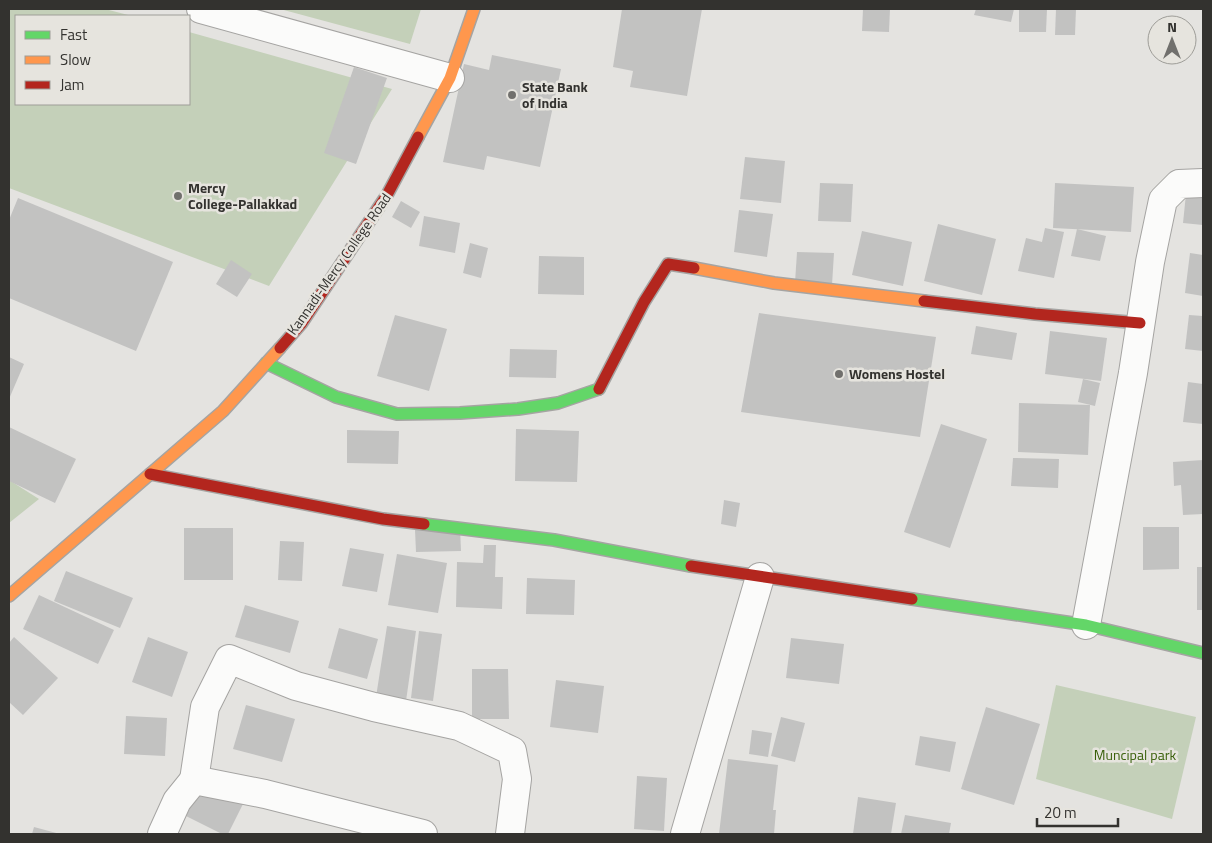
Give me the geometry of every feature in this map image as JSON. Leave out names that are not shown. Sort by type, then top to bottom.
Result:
[{"type":"street","points":[[201,9],[450,78]]},
{"type":"street","name":"Kannadi-Mercy College Road","points":[[9,596],[223,411],[301,324],[387,195],[450,78],[474,9]]},
{"type":"street","points":[[1086,625],[1133,374],[1150,262],[1163,200],[1180,184],[1203,183]]},
{"type":"street","points":[[266,363],[336,397],[397,414],[460,413],[518,409],[558,403],[600,389],[644,302],[668,264],[710,270],[774,284],[1035,314],[1140,323]]},
{"type":"street","points":[[150,474],[383,519],[554,540],[718,572],[1086,625],[1203,653]]},
{"type":"street","points":[[684,834],[760,577]]},
{"type":"street","points":[[162,834],[177,800],[194,780],[204,707],[230,659],[296,686],[374,707],[459,726],[512,752],[517,779],[510,834]]},
{"type":"street","points":[[194,780],[266,794],[423,834]]},
{"type":"green space","points":[[9,9],[105,9],[128,15],[15,15],[15,105],[190,105],[190,32],[392,89],[269,286],[9,188]]},
{"type":"green space","points":[[280,9],[421,9],[410,44]]},
{"type":"green space","points":[[9,480],[39,499],[9,523]]},
{"type":"green space","name":"Muncipal park","points":[[1056,685],[1196,717],[1172,819],[1036,779]]},
{"type":"building","points":[[622,9],[702,9],[687,96],[630,87],[633,71],[613,67]]},
{"type":"building","points":[[863,9],[890,9],[889,32],[862,31]]},
{"type":"building","points":[[976,9],[1014,9],[1011,22],[974,15]]},
{"type":"building","points":[[1019,9],[1047,9],[1046,32],[1019,32]]},
{"type":"building","points":[[1056,9],[1076,9],[1075,35],[1055,35]]},
{"type":"building","points":[[492,55],[561,69],[540,167],[487,156],[484,170],[443,162],[464,64],[489,70]]},
{"type":"building","points":[[354,67],[387,78],[356,164],[324,153]]},
{"type":"building","points":[[745,157],[785,161],[781,203],[740,199]]},
{"type":"building","points":[[820,183],[853,184],[851,222],[818,221]]},
{"type":"building","points":[[1055,183],[1134,187],[1131,232],[1053,228]]},
{"type":"building","points":[[1186,194],[1203,196],[1203,225],[1183,223]]},
{"type":"building","points":[[18,198],[173,262],[136,351],[9,298],[9,220]]},
{"type":"building","points":[[401,201],[420,212],[411,228],[392,217]]},
{"type":"building","points":[[739,210],[773,214],[767,257],[734,252]]},
{"type":"building","points":[[424,216],[460,223],[455,253],[419,246]]},
{"type":"building","points":[[938,224],[996,239],[982,295],[924,281]]},
{"type":"building","points":[[1045,228],[1064,232],[1054,278],[1018,271],[1026,238],[1042,242]]},
{"type":"building","points":[[1077,229],[1106,236],[1100,261],[1071,256]]},
{"type":"building","points":[[862,231],[912,242],[903,286],[852,275]]},
{"type":"building","points":[[470,243],[488,248],[481,278],[463,273]]},
{"type":"building","points":[[797,252],[834,253],[832,285],[795,283]]},
{"type":"building","points":[[1190,253],[1203,255],[1203,296],[1185,293]]},
{"type":"building","points":[[539,256],[584,257],[584,295],[538,294]]},
{"type":"building","points":[[231,260],[252,274],[237,297],[216,284]]},
{"type":"building","name":"Womens Hostel","points":[[759,313],[936,337],[920,437],[741,412]]},
{"type":"building","points":[[395,315],[447,329],[429,391],[377,376]]},
{"type":"building","points":[[1189,315],[1203,316],[1203,351],[1185,349]]},
{"type":"building","points":[[976,326],[1017,333],[1012,360],[971,354]]},
{"type":"building","points":[[1050,331],[1107,338],[1101,381],[1045,374]]},
{"type":"building","points":[[510,349],[557,350],[556,378],[509,377]]},
{"type":"building","points":[[9,357],[24,364],[9,399]]},
{"type":"building","points":[[1083,379],[1100,383],[1095,406],[1078,402]]},
{"type":"building","points":[[1188,382],[1203,384],[1203,424],[1183,422]]},
{"type":"building","points":[[1019,403],[1090,405],[1088,455],[1018,452]]},
{"type":"building","points":[[941,424],[987,439],[950,548],[904,532]]},
{"type":"building","points":[[9,427],[76,459],[55,503],[9,481]]},
{"type":"building","points":[[516,429],[579,431],[577,482],[515,481]]},
{"type":"building","points":[[347,430],[399,431],[398,464],[347,463]]},
{"type":"building","points":[[1013,458],[1059,459],[1058,488],[1011,486]]},
{"type":"building","points":[[1203,460],[1203,514],[1183,515],[1181,485],[1174,486],[1173,462]]},
{"type":"building","points":[[724,500],[740,503],[736,527],[721,524]]},
{"type":"building","points":[[1143,527],[1179,527],[1179,569],[1143,570]]},
{"type":"building","points":[[184,528],[233,528],[233,580],[184,580]]},
{"type":"building","points":[[460,528],[461,551],[416,552],[415,530]]},
{"type":"building","points":[[280,541],[304,542],[302,581],[278,580]]},
{"type":"building","points":[[484,545],[496,545],[495,577],[503,577],[502,609],[456,607],[457,562],[483,563]]},
{"type":"building","points":[[350,548],[384,554],[377,592],[342,586]]},
{"type":"building","points":[[397,554],[447,563],[438,613],[388,605]]},
{"type":"building","points":[[1197,567],[1203,567],[1203,610],[1197,610]]},
{"type":"building","points":[[66,571],[133,598],[120,628],[54,601]]},
{"type":"building","points":[[527,578],[575,580],[574,615],[526,614]]},
{"type":"building","points":[[39,595],[114,630],[98,664],[23,629]]},
{"type":"building","points":[[245,605],[299,621],[290,653],[235,637]]},
{"type":"building","points":[[387,626],[416,631],[406,701],[376,697]]},
{"type":"building","points":[[339,628],[378,639],[367,679],[328,668]]},
{"type":"building","points":[[419,631],[442,634],[433,701],[411,698]]},
{"type":"building","points":[[14,637],[58,678],[23,715],[9,702],[9,643]]},
{"type":"building","points":[[148,637],[188,652],[172,697],[132,682]]},
{"type":"building","points":[[791,638],[844,644],[839,684],[786,678]]},
{"type":"building","points":[[472,669],[508,669],[509,719],[472,719]]},
{"type":"building","points":[[556,680],[604,686],[598,733],[550,727]]},
{"type":"building","points":[[246,705],[295,719],[282,762],[233,749]]},
{"type":"building","points":[[986,707],[1040,724],[1014,805],[961,789]]},
{"type":"building","points":[[126,716],[167,718],[165,756],[124,754]]},
{"type":"building","points":[[781,717],[805,723],[795,762],[771,756]]},
{"type":"building","points":[[752,730],[772,733],[768,757],[749,754]]},
{"type":"building","points":[[920,736],[956,742],[950,772],[915,765]]},
{"type":"building","points":[[728,759],[778,765],[773,810],[776,810],[774,834],[719,834]]},
{"type":"building","points":[[637,776],[667,778],[664,831],[634,829]]},
{"type":"building","points":[[202,784],[243,804],[228,834],[222,834],[186,816]]},
{"type":"building","points":[[858,797],[896,803],[891,834],[853,834]]},
{"type":"building","points":[[905,815],[951,823],[949,834],[901,834]]},
{"type":"building","points":[[34,827],[60,834],[32,834]]},
{"type":"traffic: fast","points":[[266,363],[336,397],[397,414],[460,413],[518,409],[558,403],[599,389]]},
{"type":"traffic: fast","points":[[424,524],[554,540],[691,566]]},
{"type":"traffic: fast","points":[[912,599],[1086,625],[1203,653]]},
{"type":"traffic: slow","points":[[418,137],[450,78],[474,9]]},
{"type":"traffic: slow","points":[[694,268],[774,283],[924,301]]},
{"type":"traffic: slow","points":[[9,596],[223,411],[280,348]]},
{"type":"traffic: jam","points":[[280,348],[301,324],[387,195],[418,137]]},
{"type":"traffic: jam","points":[[599,389],[644,302],[668,264],[694,268]]},
{"type":"traffic: jam","points":[[924,301],[1035,314],[1140,323]]},
{"type":"traffic: jam","points":[[150,474],[383,519],[424,524]]},
{"type":"traffic: jam","points":[[691,566],[912,599]]},
{"type":"place","name":"State Bank of India","points":[[512,95]]},
{"type":"place","name":"Mercy College-Pallakkad","points":[[178,196]]},
{"type":"place","name":"Womens Hostel","points":[[839,374]]}]
